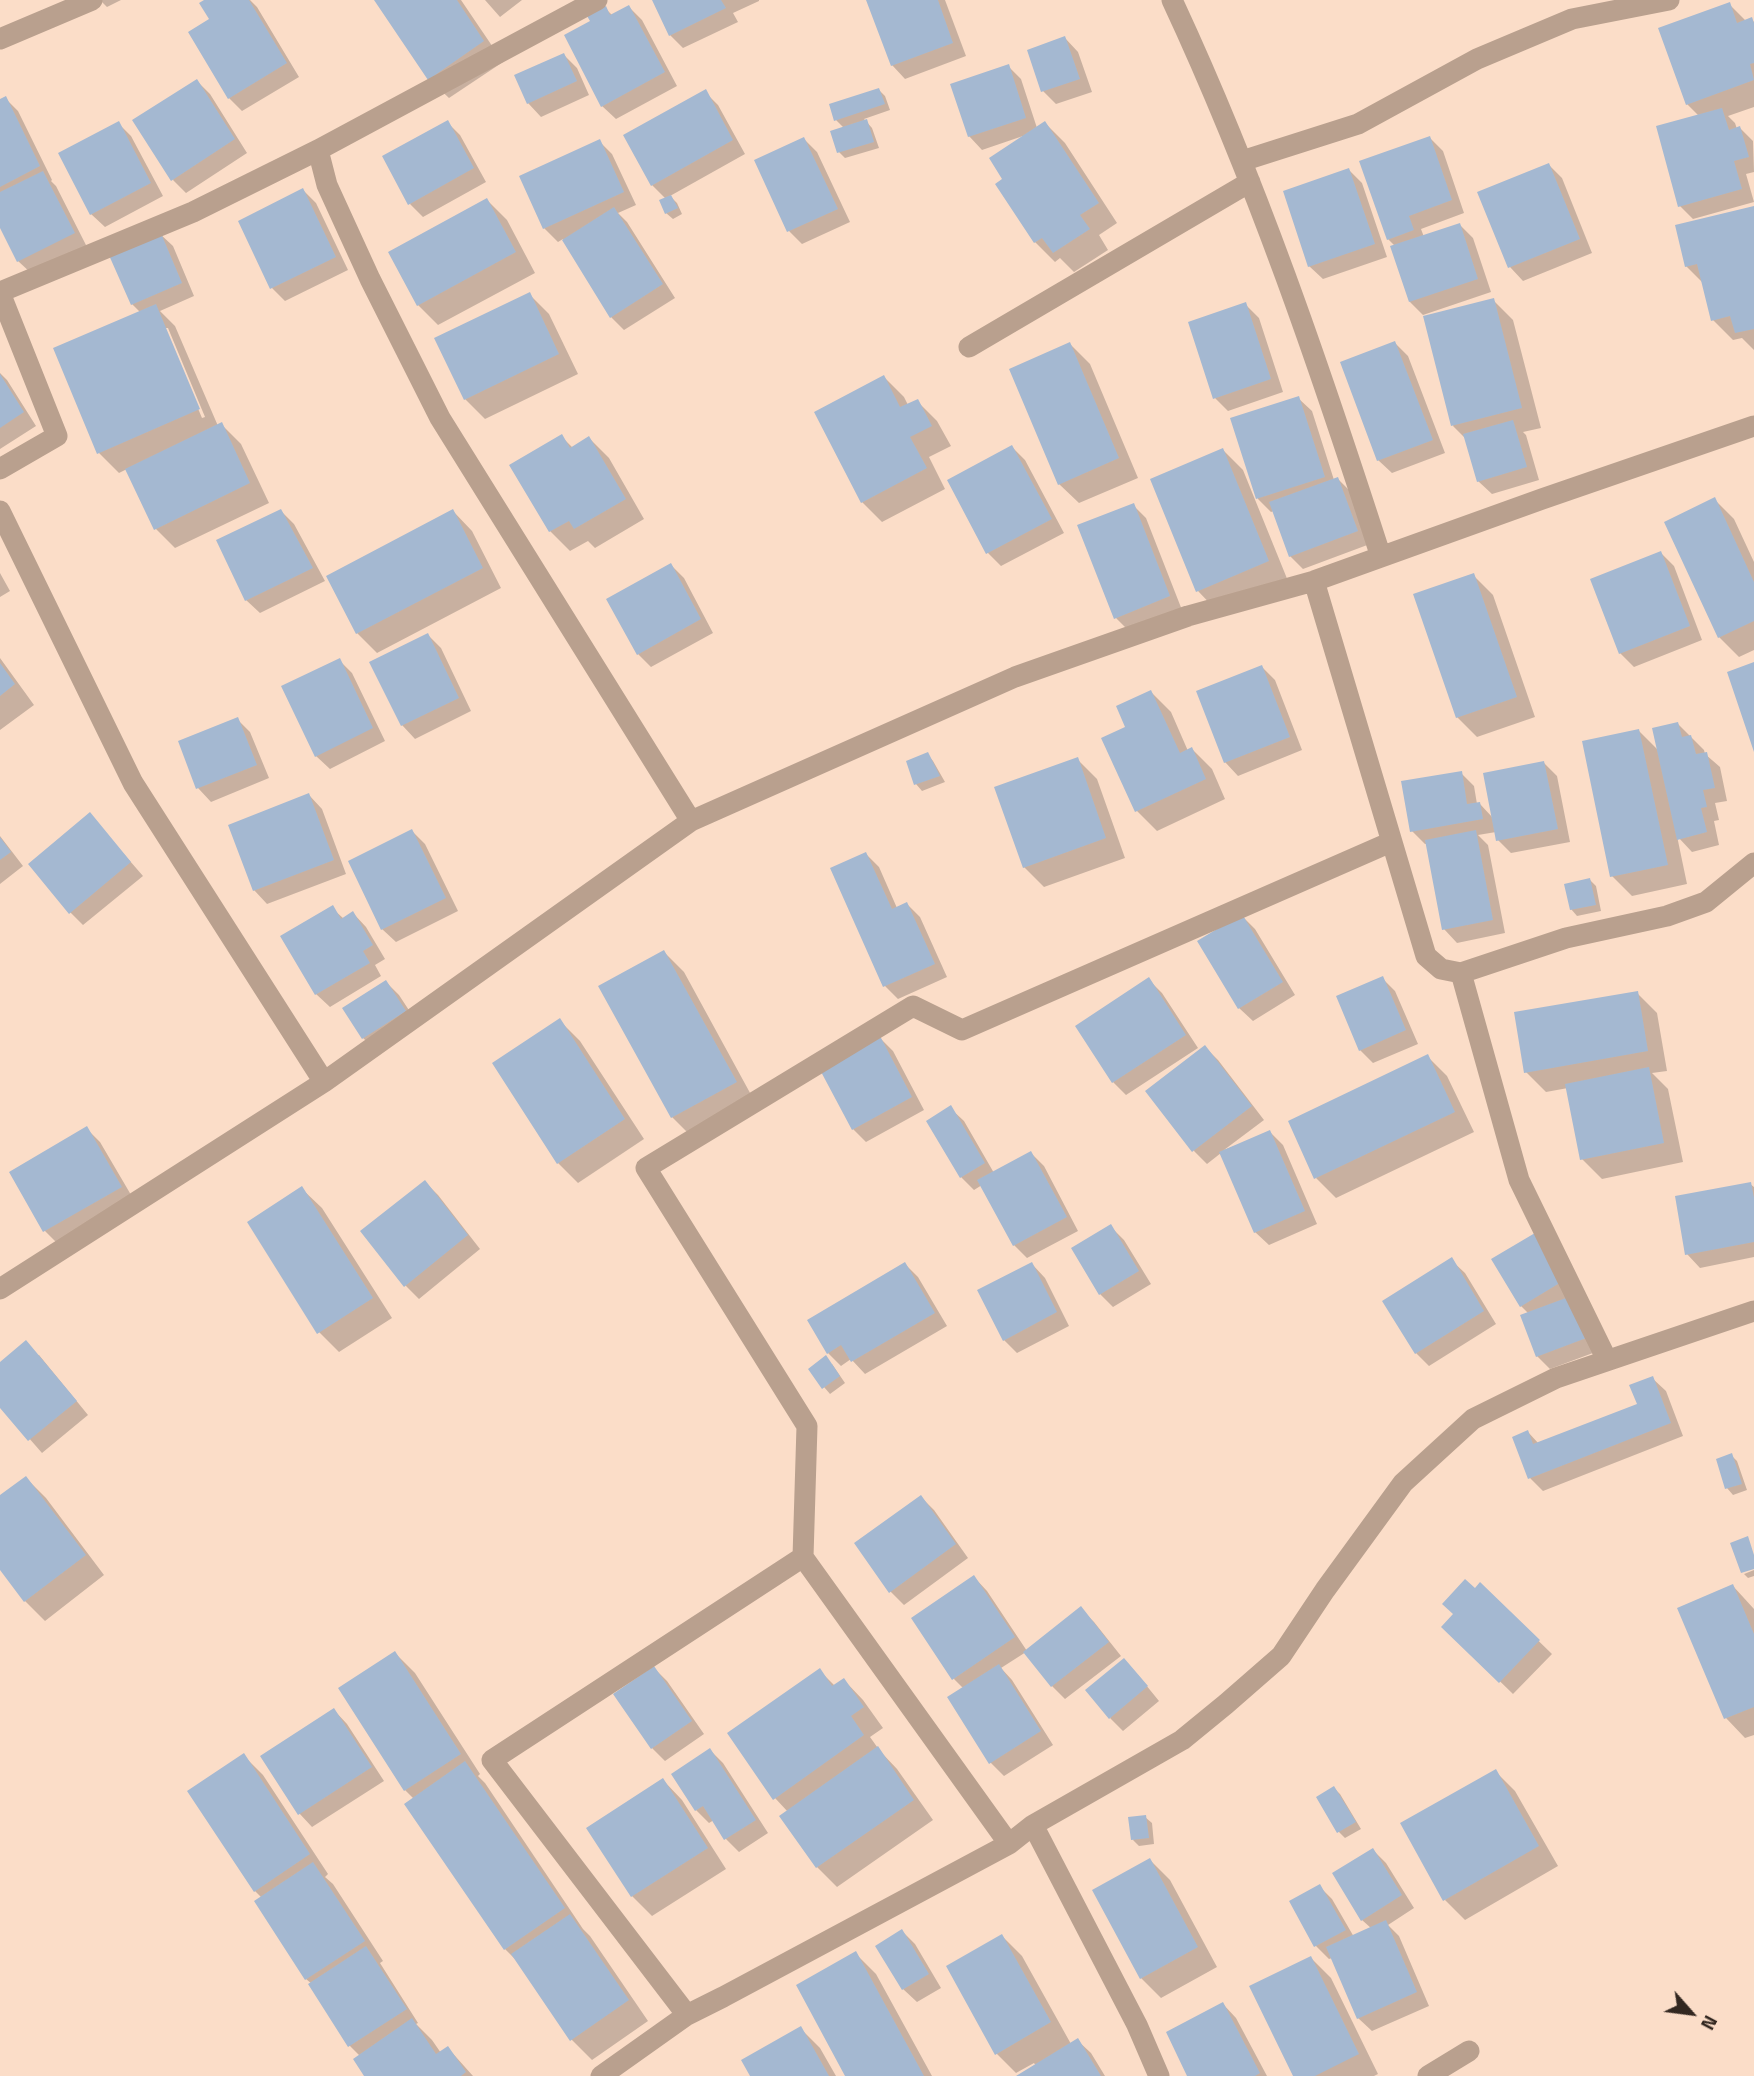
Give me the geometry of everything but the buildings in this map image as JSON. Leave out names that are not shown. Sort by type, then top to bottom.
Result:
[{"type":"street","points":[[0,39],[92,0]]},
{"type":"street","points":[[0,469],[57,436],[0,292],[193,212],[318,150],[597,0]]},
{"type":"street","points":[[1172,0],[1242,161],[1334,411],[1381,557]]},
{"type":"street","points":[[1242,161],[1358,124],[1477,59],[1572,19],[1669,0]]},
{"type":"street","points":[[318,150],[327,185],[370,279],[440,418],[691,821]]},
{"type":"street","points":[[969,347],[1250,183]]},
{"type":"street","points":[[0,1289],[324,1082],[691,821],[1015,677],[1188,617],[1314,582],[1754,426]]},
{"type":"street","points":[[0,511],[133,783],[324,1082]]},
{"type":"street","points":[[1314,582],[1426,956],[1441,970],[1461,973],[1566,938],[1667,916],[1706,902],[1754,863]]},
{"type":"street","points":[[1009,1844],[803,1557],[807,1426],[646,1168],[913,1006],[962,1030],[1391,842]]},
{"type":"street","points":[[1461,973],[1520,1180],[1607,1360]]},
{"type":"street","points":[[601,2076],[687,2015],[1009,1844],[1033,1825],[1182,1740],[1281,1656],[1403,1483],[1473,1419],[1556,1378],[1754,1311]]},
{"type":"street","points":[[687,2015],[492,1760],[803,1557]]},
{"type":"street","points":[[1033,1825],[1137,2025],[1159,2076]]},
{"type":"street","points":[[1428,2076],[1469,2051]]}]
